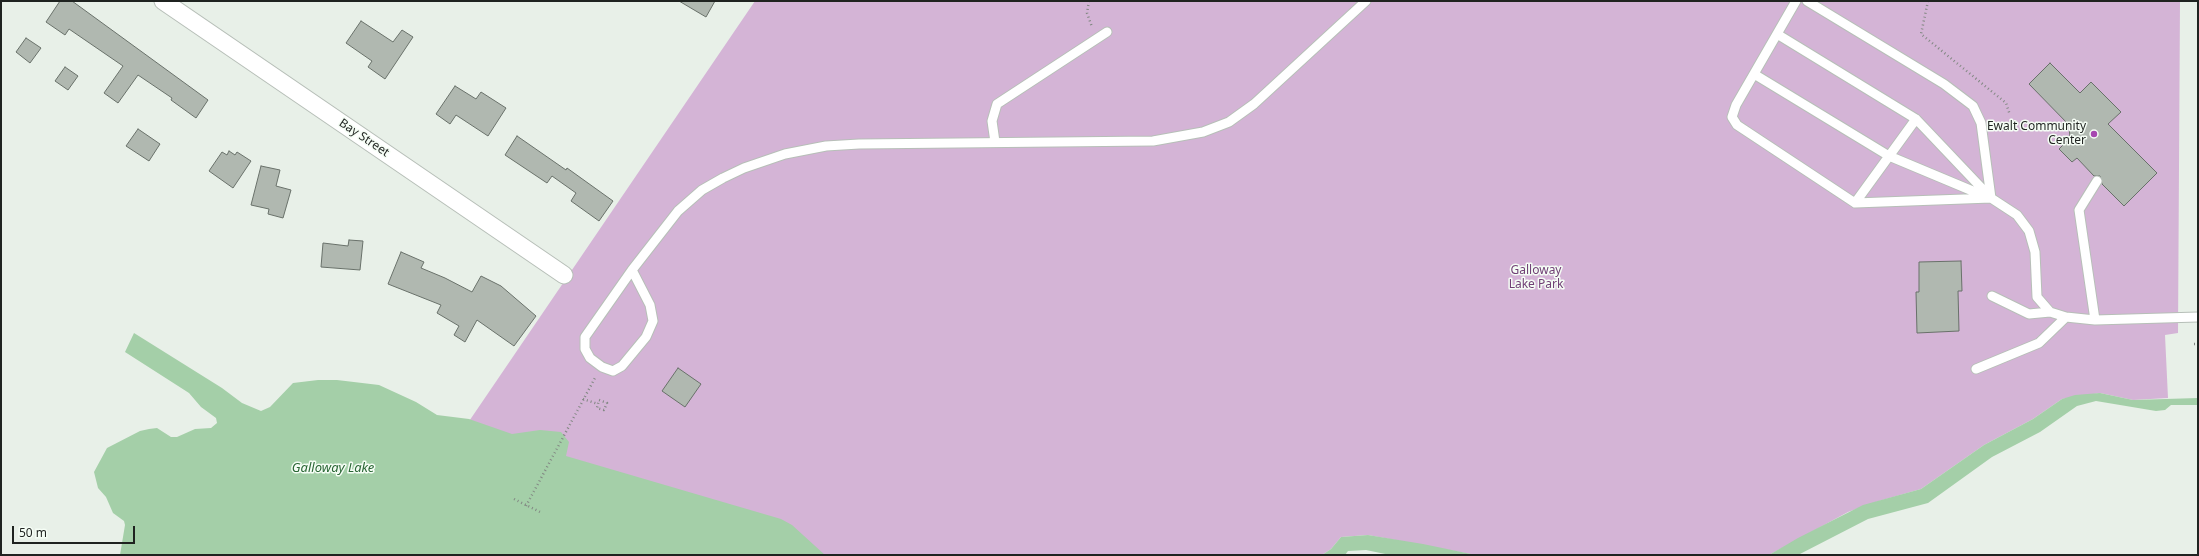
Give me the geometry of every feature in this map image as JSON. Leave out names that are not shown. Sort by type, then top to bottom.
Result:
[{"type":"street","name":"Bay Street","points":[[163,1],[564,275]]},
{"type":"lane","points":[[632,270],[650,305],[653,321],[646,338],[622,366],[613,371],[602,367],[590,358],[585,349],[586,337],[632,270],[684,206],[702,190],[744,168],[785,154],[826,146],[859,144],[1153,141],[1204,132],[1229,122],[1254,104],[1366,1]]},
{"type":"lane","points":[[1796,1],[1736,105],[1732,117],[1737,125],[1854,203],[1991,198]]},
{"type":"lane","points":[[1807,1],[1944,84],[1973,106],[1981,123],[1991,198]]},
{"type":"lane","points":[[995,142],[992,121],[997,104],[1107,32]]},
{"type":"lane","points":[[1777,34],[1916,119],[1991,198]]},
{"type":"lane","points":[[1754,74],[1889,156],[1991,198],[2016,215],[2029,231],[2034,252],[2037,297],[2050,312]]},
{"type":"lane","points":[[1854,203],[1916,119]]},
{"type":"lane","points":[[2095,320],[2079,210],[2097,181]]},
{"type":"lane","points":[[1992,296],[2029,314],[2050,312],[2066,317],[2095,320],[2198,317]]},
{"type":"lane","points":[[1976,369],[2039,343],[2066,317]]},
{"type":"path","points":[[1089,1],[1086,13],[1097,38]]},
{"type":"path","points":[[1928,1],[1921,34],[2006,102],[2010,116]]},
{"type":"path","points":[[526,506],[583,399],[602,367]]},
{"type":"path","points":[[583,399],[598,404]]},
{"type":"path","points":[[514,499],[540,512]]},
{"type":"green space","name":"Galloway Lake Park","points":[[755,1],[2180,1],[2178,333],[2165,335],[2168,398],[2133,400],[2100,393],[2062,399],[2033,419],[1984,445],[1921,489],[1848,512],[1769,555],[1476,555],[1368,535],[1341,537],[1331,549],[1322,555],[378,555]]},
{"type":"water","name":"Galloway Lake","points":[[134,333],[222,388],[242,403],[261,411],[270,407],[293,383],[318,380],[337,380],[379,385],[416,402],[437,415],[469,419],[512,434],[540,430],[561,432],[569,442],[566,456],[781,519],[792,525],[825,555],[120,555],[125,525],[124,521],[113,513],[106,497],[98,488],[94,472],[107,448],[140,431],[157,428],[171,437],[177,437],[195,429],[211,428],[217,423],[216,418],[201,407],[189,393],[125,352]]},
{"type":"water","points":[[2100,393],[2133,400],[2198,398],[2198,405],[2171,405],[2165,410],[2156,411],[2096,401],[2077,406],[2040,432],[1992,457],[1928,503],[1868,519],[1798,555],[1769,555],[1798,538],[1863,505],[1921,489],[1984,445],[2033,419],[2062,399],[2075,395]]},
{"type":"water","points":[[1368,535],[1476,555],[1390,555],[1366,550],[1348,551],[1345,555],[1322,555],[1331,549],[1341,537]]},
{"type":"building","points":[[60,1],[72,1],[208,100],[196,118],[171,100],[172,98],[138,75],[118,103],[104,93],[123,66],[69,29],[65,35],[46,22]]},
{"type":"building","points":[[679,1],[715,1],[706,17]]},
{"type":"building","points":[[361,21],[393,42],[402,30],[413,37],[385,79],[368,67],[372,61],[346,43]]},
{"type":"building","points":[[26,38],[41,48],[30,63],[16,52]]},
{"type":"building","name":"Ewalt Community Center","points":[[2050,63],[2080,93],[2091,82],[2121,112],[2108,124],[2157,173],[2124,206],[2102,184],[2100,176],[2094,176],[2077,158],[2072,162],[2059,149],[2070,138],[2069,125],[2029,84]]},
{"type":"building","points":[[65,67],[78,76],[68,90],[55,81]]},
{"type":"building","points":[[455,86],[476,99],[481,92],[506,108],[488,136],[456,115],[450,124],[436,114]]},
{"type":"building","points":[[138,129],[160,144],[149,161],[126,146]]},
{"type":"building","points":[[517,136],[566,170],[567,168],[613,201],[599,221],[571,201],[576,193],[552,176],[547,183],[505,155]]},
{"type":"building","points":[[229,151],[235,155],[237,152],[251,161],[233,188],[209,171],[222,152],[227,155]]},
{"type":"building","points":[[261,166],[280,170],[276,186],[291,190],[283,218],[268,214],[269,209],[251,205]]},
{"type":"building","points":[[349,240],[363,241],[360,270],[321,267],[323,243],[348,246]]},
{"type":"building","points":[[401,252],[424,262],[421,268],[472,292],[481,276],[501,286],[536,316],[514,346],[477,320],[465,342],[454,335],[459,326],[437,313],[441,305],[388,284]]},
{"type":"building","points":[[1961,261],[1962,291],[1958,291],[1959,331],[1917,333],[1916,292],[1919,292],[1919,262]]},
{"type":"building","points":[[678,368],[701,384],[685,407],[662,391]]},
{"type":"place","name":"Ewalt Community Center","points":[[2094,134]]}]
